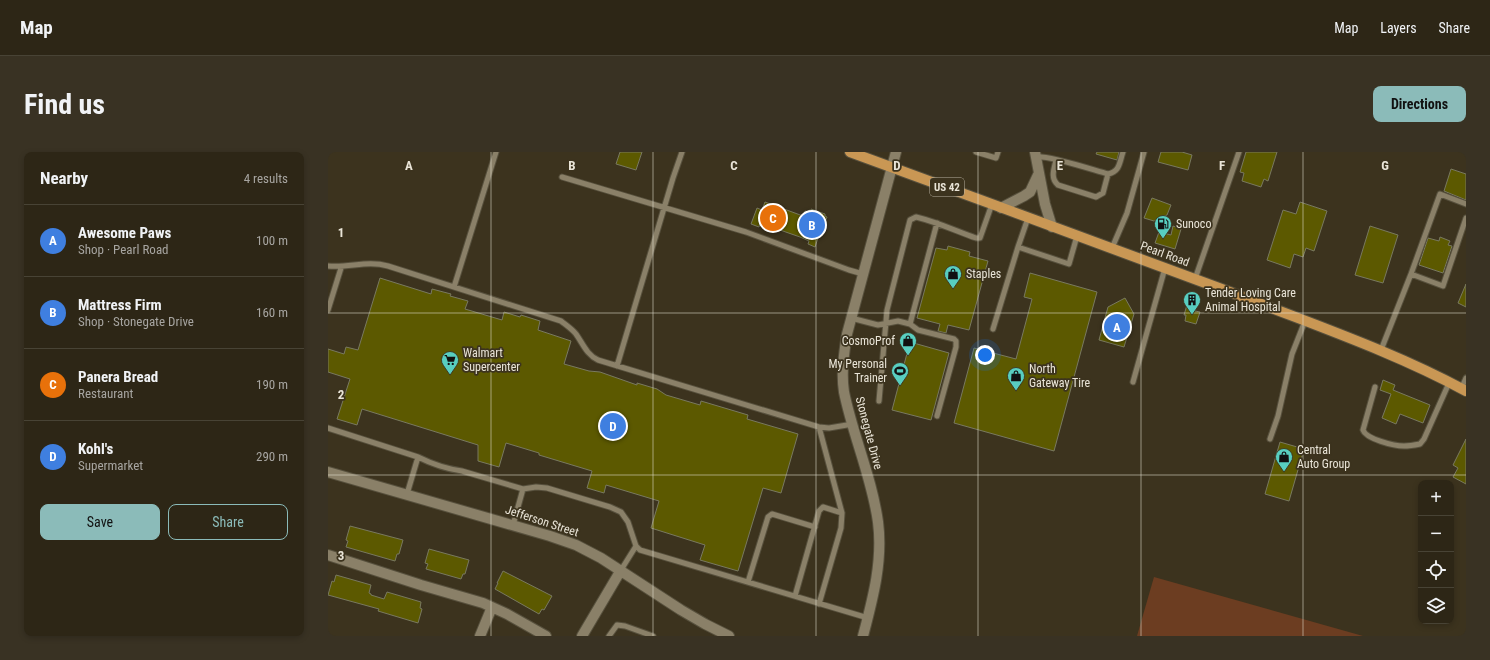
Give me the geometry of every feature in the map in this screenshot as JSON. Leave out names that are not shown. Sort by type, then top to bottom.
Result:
[{"type":"main road","name":"Pearl Road","points":[[850,152],[1112,248],[1381,350],[1463,390]]},
{"type":"street","name":"Stonegate Drive","points":[[863,636],[877,577],[879,538],[874,505],[844,391],[844,353],[851,318],[896,152]]},
{"type":"street","points":[[1035,155],[1038,175],[1052,227]]},
{"type":"street","points":[[997,206],[1024,196],[1030,192],[1038,175]]},
{"type":"street","name":"Jefferson Street","points":[[328,472],[513,525],[576,545],[621,570],[681,610],[730,636]]},
{"type":"street","points":[[328,555],[492,607],[546,636]]},
{"type":"street","points":[[582,636],[621,570]]},
{"type":"street","points":[[480,636],[492,607]]},
{"type":"lane","points":[[454,287],[496,152]]},
{"type":"lane","points":[[617,366],[682,152]]},
{"type":"lane","points":[[976,152],[996,158],[998,152]]},
{"type":"lane","points":[[1035,155],[1108,174],[1115,172],[1123,152]]},
{"type":"lane","points":[[1112,248],[1127,213],[1144,152]]},
{"type":"lane","points":[[1195,279],[1239,152]]},
{"type":"lane","points":[[1056,160],[1053,173],[1055,182],[1058,186],[1096,197],[1103,193],[1108,174]]},
{"type":"lane","points":[[562,177],[746,232],[863,274]]},
{"type":"lane","points":[[1381,350],[1440,194],[1466,204]]},
{"type":"lane","points":[[880,401],[887,310],[910,220],[916,217],[937,222],[948,229],[980,238],[997,206]]},
{"type":"lane","points":[[993,329],[1028,218]]},
{"type":"lane","points":[[1411,274],[1443,286],[1466,218]]},
{"type":"lane","points":[[910,324],[937,222]]},
{"type":"lane","points":[[1018,247],[1069,264],[1077,236]]},
{"type":"lane","points":[[328,266],[341,268],[370,263],[378,264],[561,321],[575,333],[587,352],[593,358],[819,427],[837,427],[853,424]]},
{"type":"lane","points":[[328,310],[341,268]]},
{"type":"lane","points":[[1132,382],[1165,268]]},
{"type":"lane","points":[[851,318],[878,325],[898,321],[910,324],[918,330],[954,339],[956,341],[956,347],[937,416]]},
{"type":"lane","points":[[1270,438],[1278,416],[1292,354],[1305,321]]},
{"type":"lane","points":[[1463,390],[1466,378]]},
{"type":"lane","points":[[1375,387],[1363,430],[1364,434],[1370,438],[1403,446],[1420,444],[1424,439],[1449,383]]},
{"type":"lane","points":[[819,427],[842,513],[841,528],[819,604]]},
{"type":"lane","points":[[328,428],[418,456],[429,463],[523,489],[536,487],[547,488],[610,506],[621,512],[628,522],[636,546],[640,550],[868,618]]},
{"type":"lane","points":[[407,494],[418,456]]},
{"type":"lane","points":[[513,525],[523,489]]},
{"type":"lane","points":[[795,596],[819,511],[823,507],[842,513]]},
{"type":"lane","points":[[748,582],[768,516],[772,514],[815,527]]},
{"type":"lane","points":[[621,570],[636,546]]},
{"type":"lane","points":[[609,636],[617,625],[625,626],[653,636]]},
{"type":"shaded area","points":[[1154,577],[1363,636],[1137,636]]},
{"type":"building","points":[[620,152],[642,152],[636,170],[616,164]]},
{"type":"building","points":[[1097,152],[1119,152],[1117,160],[1096,154]]},
{"type":"building","points":[[1161,152],[1182,152],[1192,155],[1188,170],[1158,162]]},
{"type":"building","points":[[1246,152],[1277,152],[1268,181],[1264,179],[1261,187],[1242,181],[1244,173],[1240,172]]},
{"type":"building","points":[[1451,169],[1466,174],[1466,200],[1444,191]]},
{"type":"building","points":[[1152,198],[1171,205],[1167,215],[1154,221],[1144,218]]},
{"type":"building","points":[[765,202],[803,216],[805,211],[811,211],[811,209],[825,214],[827,217],[815,247],[808,244],[809,241],[800,237],[760,223],[759,227],[751,224],[757,208],[762,210]]},
{"type":"building","points":[[1300,202],[1327,211],[1314,251],[1306,248],[1303,257],[1294,254],[1290,268],[1267,260],[1283,210],[1296,214]]},
{"type":"building","points":[[1173,226],[1181,229],[1175,249],[1155,243],[1159,232],[1171,235]]},
{"type":"building","points":[[1370,226],[1398,235],[1383,283],[1355,275]]},
{"type":"building","points":[[1440,237],[1450,241],[1448,245],[1452,246],[1443,273],[1419,265],[1428,238],[1439,241]]},
{"type":"building","name":"Staples","points":[[948,246],[970,252],[969,256],[988,261],[969,330],[948,325],[946,333],[938,331],[940,324],[917,318],[936,248],[947,250]]},
{"type":"building","name":"North Gateway Tire","points":[[1030,273],[1097,292],[1054,451],[954,423],[974,348],[1016,359],[1032,299],[1024,297]]},
{"type":"building","points":[[380,278],[431,294],[432,289],[451,294],[450,296],[468,301],[465,309],[502,320],[504,312],[520,317],[521,315],[540,321],[538,330],[571,341],[564,364],[589,371],[600,372],[637,385],[637,383],[657,389],[666,395],[700,405],[701,401],[748,415],[747,419],[798,434],[781,493],[763,488],[738,571],[700,560],[705,545],[651,528],[659,501],[606,485],[604,493],[587,488],[592,471],[506,443],[499,467],[478,461],[478,445],[362,409],[357,425],[337,419],[350,379],[328,372],[328,349],[344,354],[346,347],[358,350]]},
{"type":"building","points":[[1466,284],[1466,307],[1458,303]]},
{"type":"building","points":[[1125,298],[1134,314],[1124,347],[1099,340],[1108,307]]},
{"type":"building","name":"Tender Loving Care Animal Hospital","points":[[1187,305],[1195,308],[1195,311],[1200,312],[1196,324],[1185,321],[1186,315],[1184,315]]},
{"type":"building","points":[[910,342],[949,353],[931,420],[892,410]]},
{"type":"building","points":[[1383,380],[1395,385],[1393,390],[1430,405],[1423,423],[1400,414],[1396,424],[1382,418],[1391,394],[1380,390]]},
{"type":"building","points":[[1466,439],[1466,484],[1453,477],[1458,468],[1453,465]]},
{"type":"building","name":"Central Auto Group","points":[[1280,442],[1304,449],[1289,501],[1265,494]]},
{"type":"building","points":[[350,526],[403,540],[399,554],[397,554],[395,561],[346,547],[348,541],[346,540]]},
{"type":"building","points":[[429,549],[469,560],[465,574],[463,574],[461,579],[426,569],[428,564],[425,563]]},
{"type":"building","points":[[503,571],[552,596],[544,610],[542,609],[539,614],[495,589]]},
{"type":"building","points":[[336,575],[371,585],[369,593],[371,595],[384,599],[387,592],[421,602],[420,608],[422,609],[418,623],[378,611],[379,609],[328,595],[332,581],[334,582]]},
{"type":"place","name":"Panera Bread","points":[[773,218]]},
{"type":"place","name":"Mattress Firm","points":[[812,225]]},
{"type":"place","name":"Sunoco","points":[[1163,239]]},
{"type":"place","name":"Staples","points":[[953,289]]},
{"type":"place","name":"Tender Loving Care Animal Hospital","points":[[1192,315]]},
{"type":"place","name":"Awesome Paws","points":[[1117,327]]},
{"type":"place","name":"CosmoProf","points":[[908,356]]},
{"type":"place","name":"Walmart Supercenter","points":[[450,375]]},
{"type":"place","name":"My Personal Trainer","points":[[900,386]]},
{"type":"place","name":"North Gateway Tire","points":[[1016,391]]},
{"type":"place","name":"Kohl's","points":[[613,426]]},
{"type":"place","name":"Central Auto Group","points":[[1284,472]]}]
